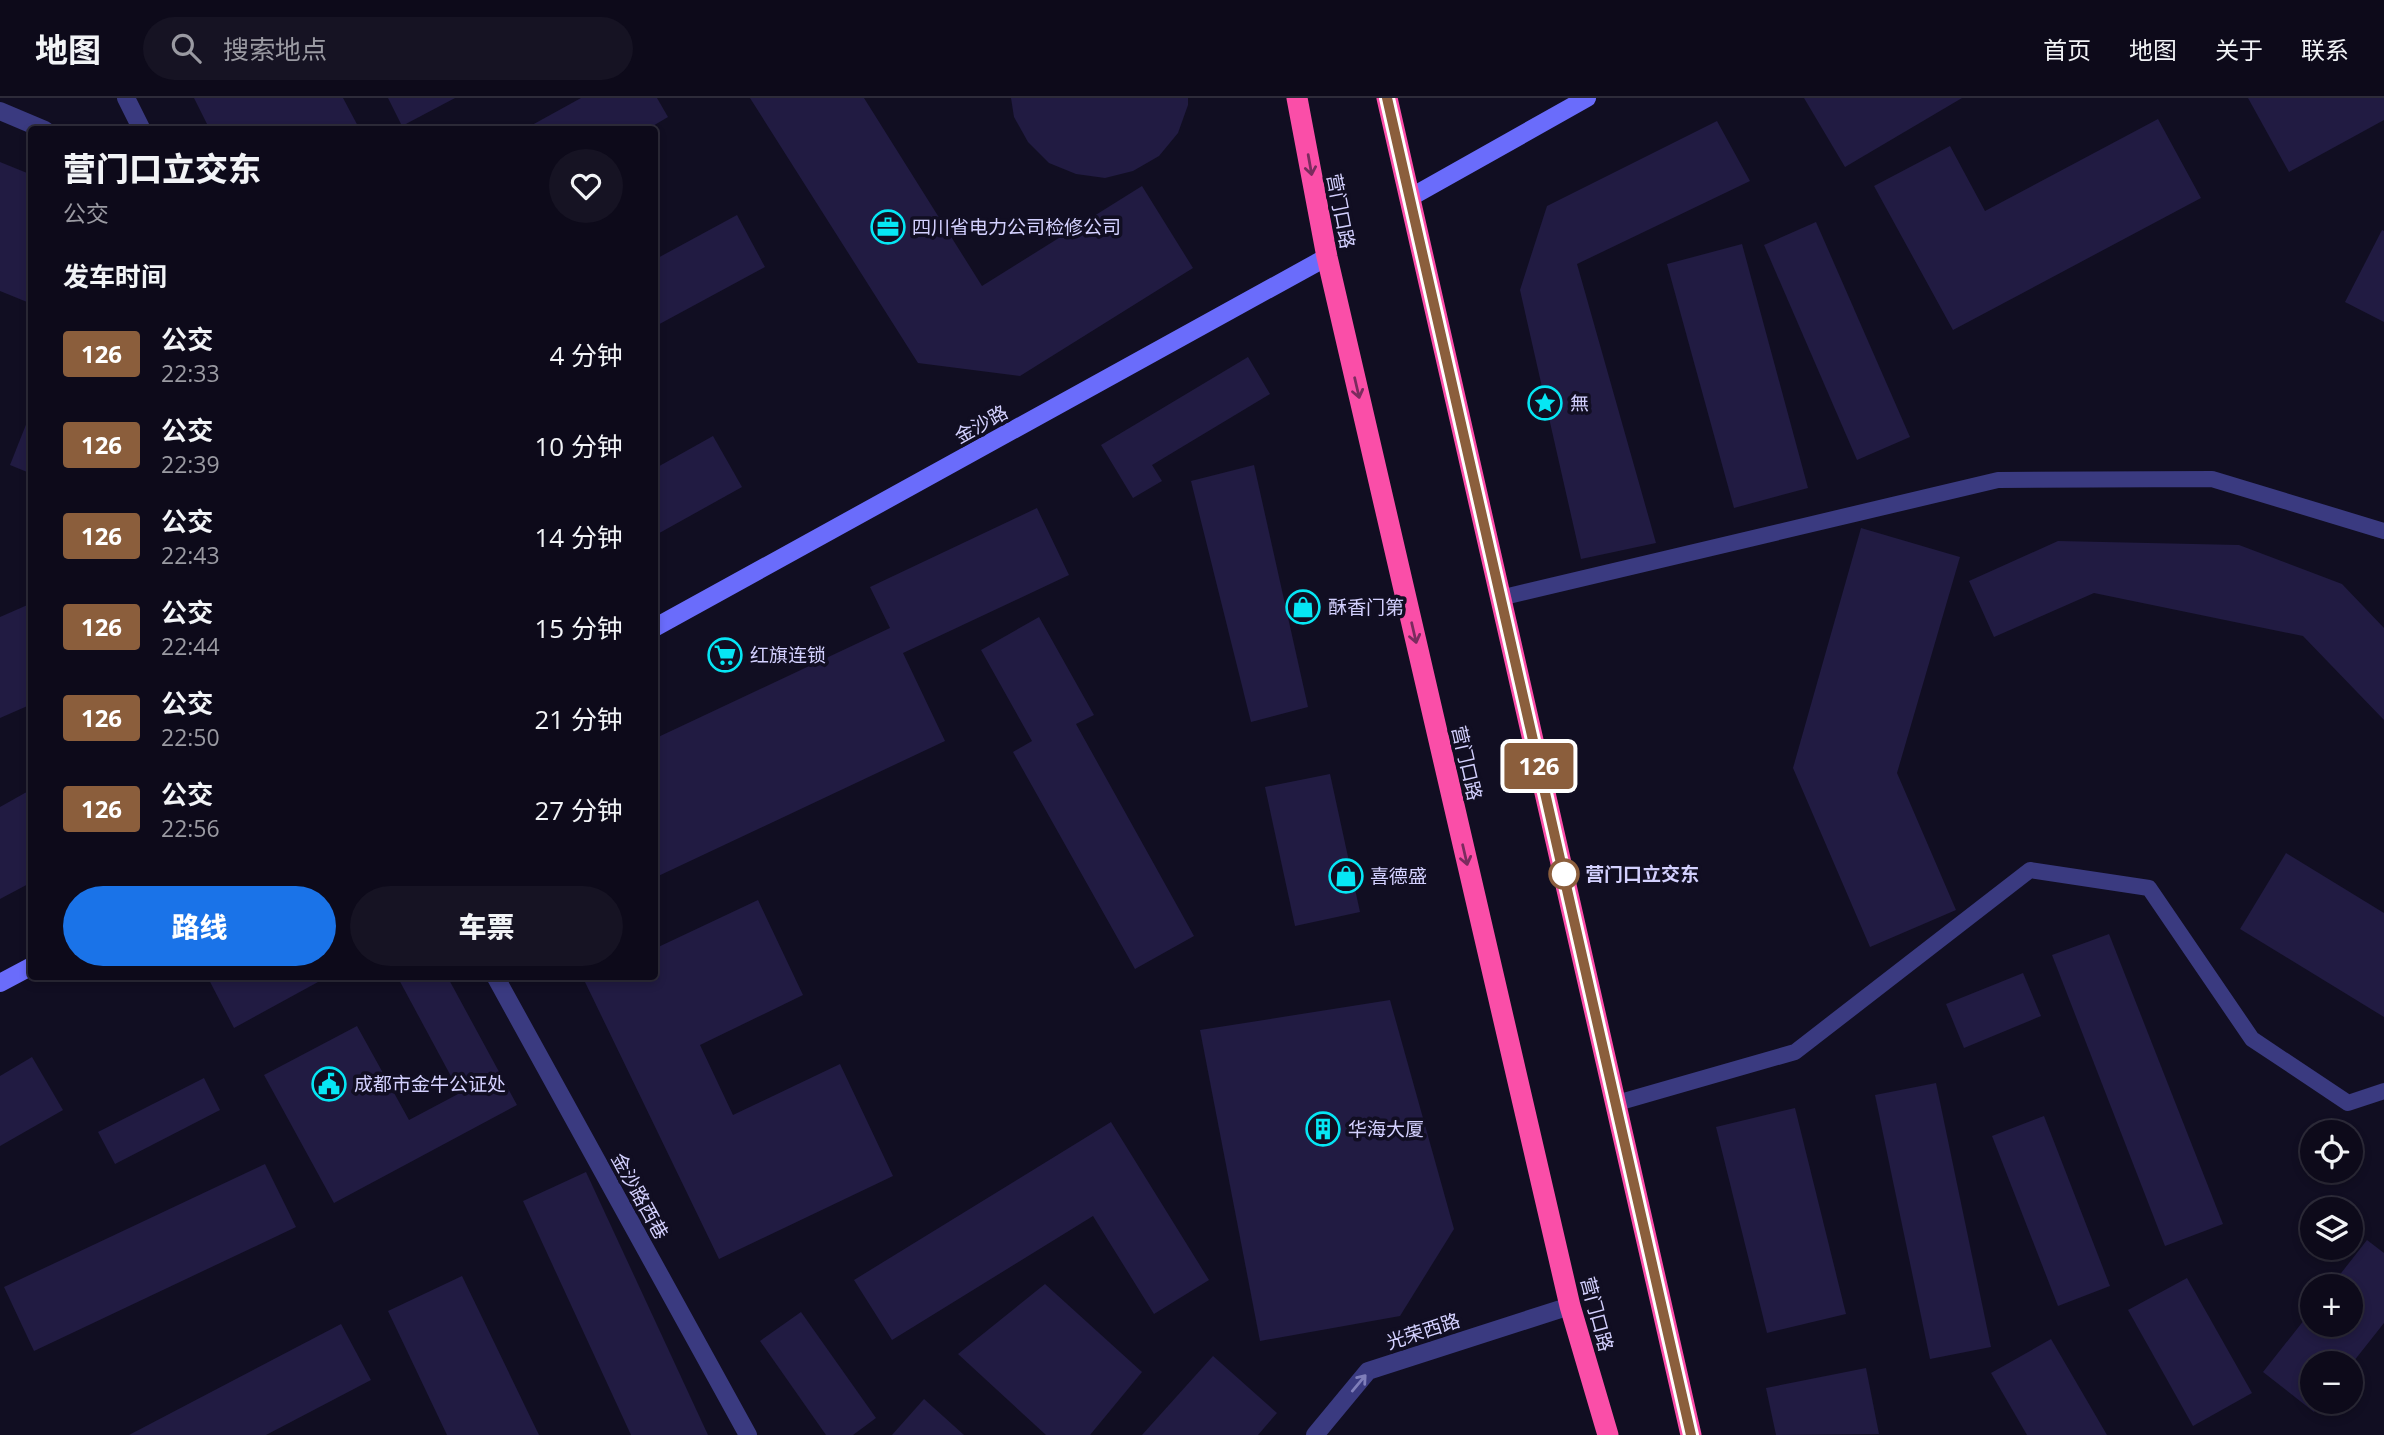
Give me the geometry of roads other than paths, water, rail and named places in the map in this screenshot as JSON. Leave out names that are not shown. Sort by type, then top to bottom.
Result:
[{"type":"highway","name":"营门口路","points":[[1297,98],[1327,257],[1570,1306],[1608,1435]]},
{"type":"highway","points":[[1387,98],[1691,1435]]},
{"type":"street","points":[[126,98],[140,126]]},
{"type":"street","points":[[1411,197],[1587,98]]},
{"type":"street","points":[[0,111],[36,126]]},
{"type":"street","name":"金沙路","points":[[658,626],[1327,257]]},
{"type":"street","points":[[0,983],[28,968]]},
{"type":"street","name":"金沙路西巷","points":[[497,980],[748,1435]]},
{"type":"street","name":"光荣西路","points":[[1315,1435],[1368,1371],[1570,1306]]},
{"type":"lane","points":[[1500,598],[1998,480],[2212,479],[2384,531]]},
{"type":"lane","points":[[1616,1102],[1795,1052],[2029,870],[2149,888],[2252,1039],[2348,1103],[2384,1091]]},
{"type":"place","name":"四川省电力公司检修公司","points":[[888,227]]},
{"type":"place","name":"無","points":[[1545,403]]},
{"type":"place","name":"酥香门第","points":[[1303,607]]},
{"type":"place","name":"红旗连锁","points":[[725,655]]},
{"type":"place","name":"营门口立交东","points":[[1564,874]]},
{"type":"place","name":"喜德盛","points":[[1346,876]]},
{"type":"place","name":"成都市金牛公证处","points":[[329,1084]]},
{"type":"place","name":"华海大厦","points":[[1323,1129]]}]
